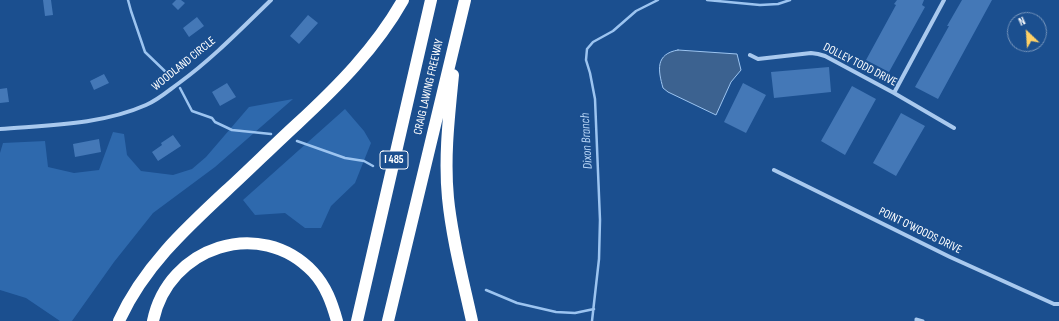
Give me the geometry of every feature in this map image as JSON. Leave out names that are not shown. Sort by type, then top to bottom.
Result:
[{"type":"highway","points":[[118,321],[135,290],[158,258],[192,222],[342,80],[365,55],[403,0]]},
{"type":"highway","name":"CRAIG LAWING FREEWAY","points":[[357,321],[431,0]]},
{"type":"highway","name":"CRAIG LAWING FREEWAY","points":[[388,321],[464,0]]},
{"type":"highway","points":[[457,30],[447,146],[448,196],[455,245],[472,321]]},
{"type":"highway","points":[[153,321],[160,300],[167,286],[176,274],[186,265],[206,252],[233,244],[246,243],[262,244],[276,248],[289,254],[307,267],[322,283],[328,294],[337,321]]},
{"type":"street","name":"WOODLAND CIRCLE","points":[[0,129],[63,124],[109,117],[129,112],[152,102],[207,61],[271,0]]},
{"type":"street","points":[[894,93],[944,0]]},
{"type":"street","name":"DOLLEY TODD DRIVE","points":[[750,55],[758,59],[818,54],[894,93],[954,128]]},
{"type":"street","name":"POINT O'WOODS DRIVE","points":[[774,170],[950,257],[1054,304],[1059,304]]},
{"type":"lane","points":[[916,321],[916,319],[923,321]]},
{"type":"shaded area","points":[[678,50],[737,54],[741,70],[731,82],[716,115],[668,92],[663,88],[659,69],[660,64],[665,55]]},
{"type":"shaded area","points":[[293,99],[215,167],[153,213],[114,262],[72,321],[60,321],[26,298],[0,290],[0,153],[3,143],[45,141],[48,167],[74,173],[99,170],[113,132],[124,134],[127,155],[141,171],[173,175],[192,169],[206,157],[249,107]]},
{"type":"shaded area","points":[[345,109],[364,131],[371,143],[355,183],[331,206],[321,228],[305,228],[285,213],[255,215],[243,200]]},
{"type":"building","points":[[43,0],[51,0],[53,15],[45,16]]},
{"type":"building","points":[[176,0],[181,0],[185,3],[178,10],[172,4]]},
{"type":"building","points":[[897,0],[924,0],[922,5],[925,7],[889,72],[866,60],[896,5],[894,4]]},
{"type":"building","points":[[962,0],[992,0],[938,99],[915,87]]},
{"type":"building","points":[[308,15],[318,23],[299,44],[290,36]]},
{"type":"building","points":[[197,17],[204,26],[189,37],[183,28]]},
{"type":"building","points":[[829,67],[831,92],[774,98],[771,72]]},
{"type":"building","points":[[104,74],[109,83],[94,90],[90,81]]},
{"type":"building","points":[[227,83],[236,97],[220,106],[212,92]]},
{"type":"building","points":[[743,83],[766,95],[746,133],[724,122]]},
{"type":"building","points":[[852,86],[876,99],[845,155],[821,141]]},
{"type":"building","points":[[7,88],[9,102],[0,103],[0,89]]},
{"type":"building","points":[[901,113],[925,126],[896,176],[873,163]]},
{"type":"building","points":[[173,135],[181,146],[158,161],[152,152],[162,145],[161,143]]},
{"type":"building","points":[[99,139],[101,152],[75,157],[73,144]]},
{"type":"waterway","points":[[128,0],[145,52],[171,77]]},
{"type":"waterway","name":"Dixon Branch","points":[[592,321],[599,259],[600,220],[595,99],[586,60],[587,49],[593,42],[613,31],[636,11],[658,0]]},
{"type":"waterway","name":"Dixon Branch","points":[[707,0],[760,5],[778,4],[790,0]]},
{"type":"waterway","points":[[180,88],[192,111],[212,118],[215,122],[232,130],[271,134]]},
{"type":"waterway","points":[[297,141],[345,158],[364,161],[373,166]]},
{"type":"waterway","points":[[486,290],[517,303],[556,312],[575,313],[594,309]]}]
